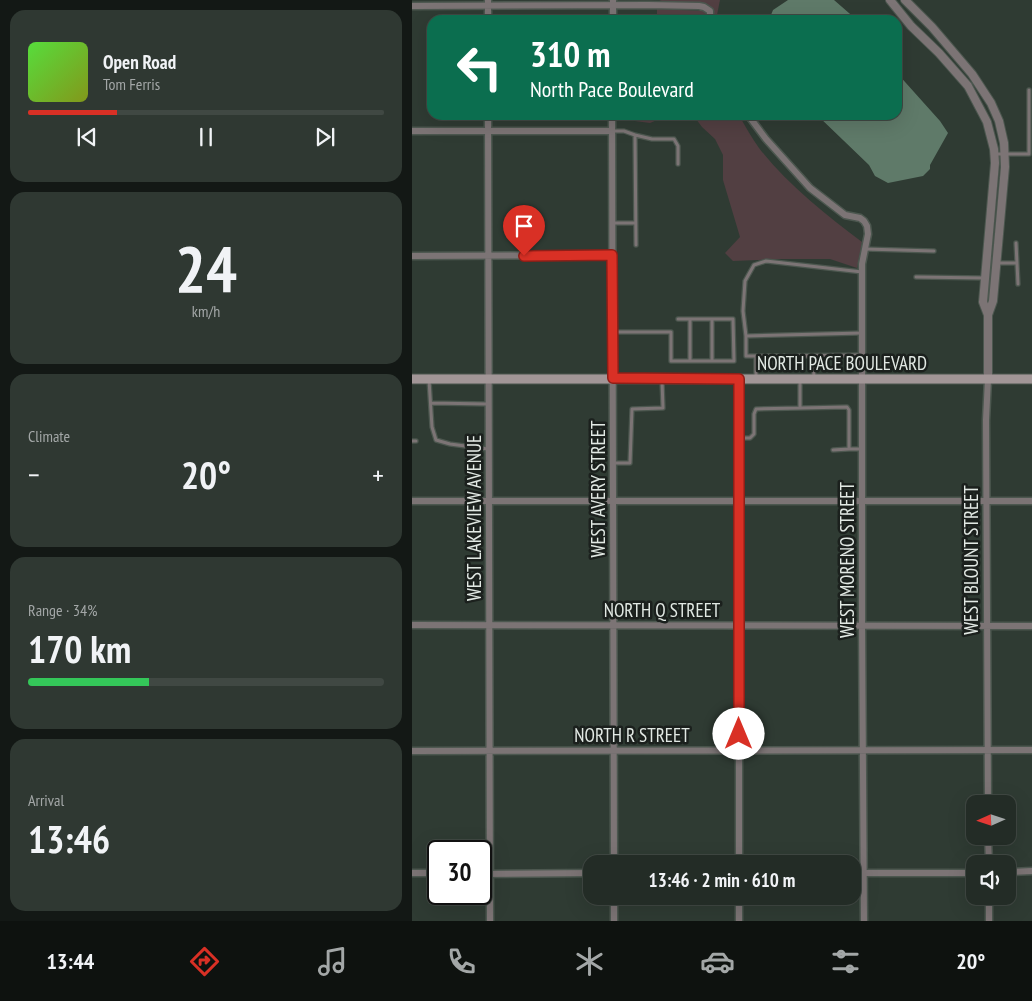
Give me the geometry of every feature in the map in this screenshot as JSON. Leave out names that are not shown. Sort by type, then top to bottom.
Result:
[{"type":"main road","name":"NORTH PACE BOULEVARD","points":[[412,379],[1032,379]]},
{"type":"street","name":"WEST BLOUNT STREET","points":[[890,0],[968,86],[987,122],[994,154],[983,302],[988,316]]},
{"type":"street","name":"WEST BLOUNT STREET","points":[[905,0],[932,27],[977,81],[991,103],[999,121],[1004,154],[1003,202],[993,301],[988,316],[988,795]]},
{"type":"street","points":[[412,6],[488,3],[705,3],[710,11],[710,15]]},
{"type":"street","points":[[968,86],[977,81]]},
{"type":"street","name":"WEST LAKEVIEW AVENUE","points":[[488,120],[490,840]]},
{"type":"street","name":"WEST AVERY STREET","points":[[612,120],[614,855]]},
{"type":"street","name":"WEST MORENO STREET","points":[[752,120],[800,178],[828,204],[845,215],[860,218],[867,226],[868,234],[862,272],[864,921]]},
{"type":"street","points":[[412,131],[612,131]]},
{"type":"street","points":[[992,201],[1003,202]]},
{"type":"street","points":[[412,256],[612,255]]},
{"type":"street","points":[[739,379],[739,855]]},
{"type":"street","points":[[412,502],[1032,501]]},
{"type":"street","name":"NORTH Q STREET","points":[[412,625],[1032,626]]},
{"type":"street","name":"NORTH R STREET","points":[[412,751],[1032,750]]},
{"type":"street","points":[[1016,872],[1032,871]]},
{"type":"street","points":[[412,873],[427,874]]},
{"type":"street","points":[[492,874],[583,873]]},
{"type":"street","points":[[864,873],[966,873]]},
{"type":"street","name":"WEST LAKEVIEW AVENUE","points":[[490,905],[490,921]]},
{"type":"street","points":[[614,905],[614,921]]},
{"type":"street","points":[[739,905],[739,921]]},
{"type":"street","points":[[989,905],[989,921]]},
{"type":"lane","points":[[994,154],[1029,154],[1029,90]]},
{"type":"lane","points":[[612,131],[652,139],[674,139],[678,146],[678,164]]},
{"type":"lane","points":[[635,135],[636,245]]},
{"type":"lane","points":[[613,223],[636,223]]},
{"type":"lane","points":[[1016,243],[1018,284]]},
{"type":"lane","points":[[865,249],[934,251]]},
{"type":"lane","points":[[862,272],[766,261],[754,264],[744,281],[743,311],[746,356],[863,355]]},
{"type":"lane","points":[[996,263],[1017,263]]},
{"type":"lane","points":[[916,277],[985,278]]},
{"type":"lane","points":[[612,332],[671,332],[671,361],[734,361],[733,319],[678,319]]},
{"type":"lane","points":[[690,319],[690,361]]},
{"type":"lane","points":[[712,319],[712,361]]},
{"type":"lane","points":[[746,336],[863,333]]},
{"type":"lane","points":[[756,356],[756,379]]},
{"type":"lane","points":[[813,356],[814,379]]},
{"type":"lane","points":[[613,463],[630,462],[632,409],[663,408],[662,378]]},
{"type":"lane","points":[[429,379],[432,428],[436,440],[450,444],[489,449]]},
{"type":"lane","points":[[800,379],[800,408]]},
{"type":"lane","points":[[431,403],[489,404]]},
{"type":"lane","points":[[738,438],[750,438],[754,434],[754,414],[756,409],[847,407],[849,410],[849,449]]},
{"type":"lane","points":[[833,450],[862,449]]},
{"type":"shaded area","points":[[659,0],[720,0],[717,15],[714,15],[709,9],[702,7]]},
{"type":"shaded area","points":[[788,0],[834,0],[851,15],[771,15],[773,10]]},
{"type":"shaded area","points":[[657,9],[704,11],[707,15],[657,15]]},
{"type":"shaded area","points":[[902,79],[940,121],[948,133],[930,165],[930,169],[923,176],[888,183],[875,176],[869,165],[822,120],[902,120]]},
{"type":"shaded area","points":[[627,120],[657,120],[650,123]]},
{"type":"shaded area","points":[[697,120],[742,120],[759,148],[782,174],[821,210],[862,242],[857,268],[830,259],[733,261],[725,253],[740,237],[723,180],[723,155],[715,139]]},
{"type":"route","points":[[524,256],[612,255],[613,378],[739,379],[739,734]]}]
